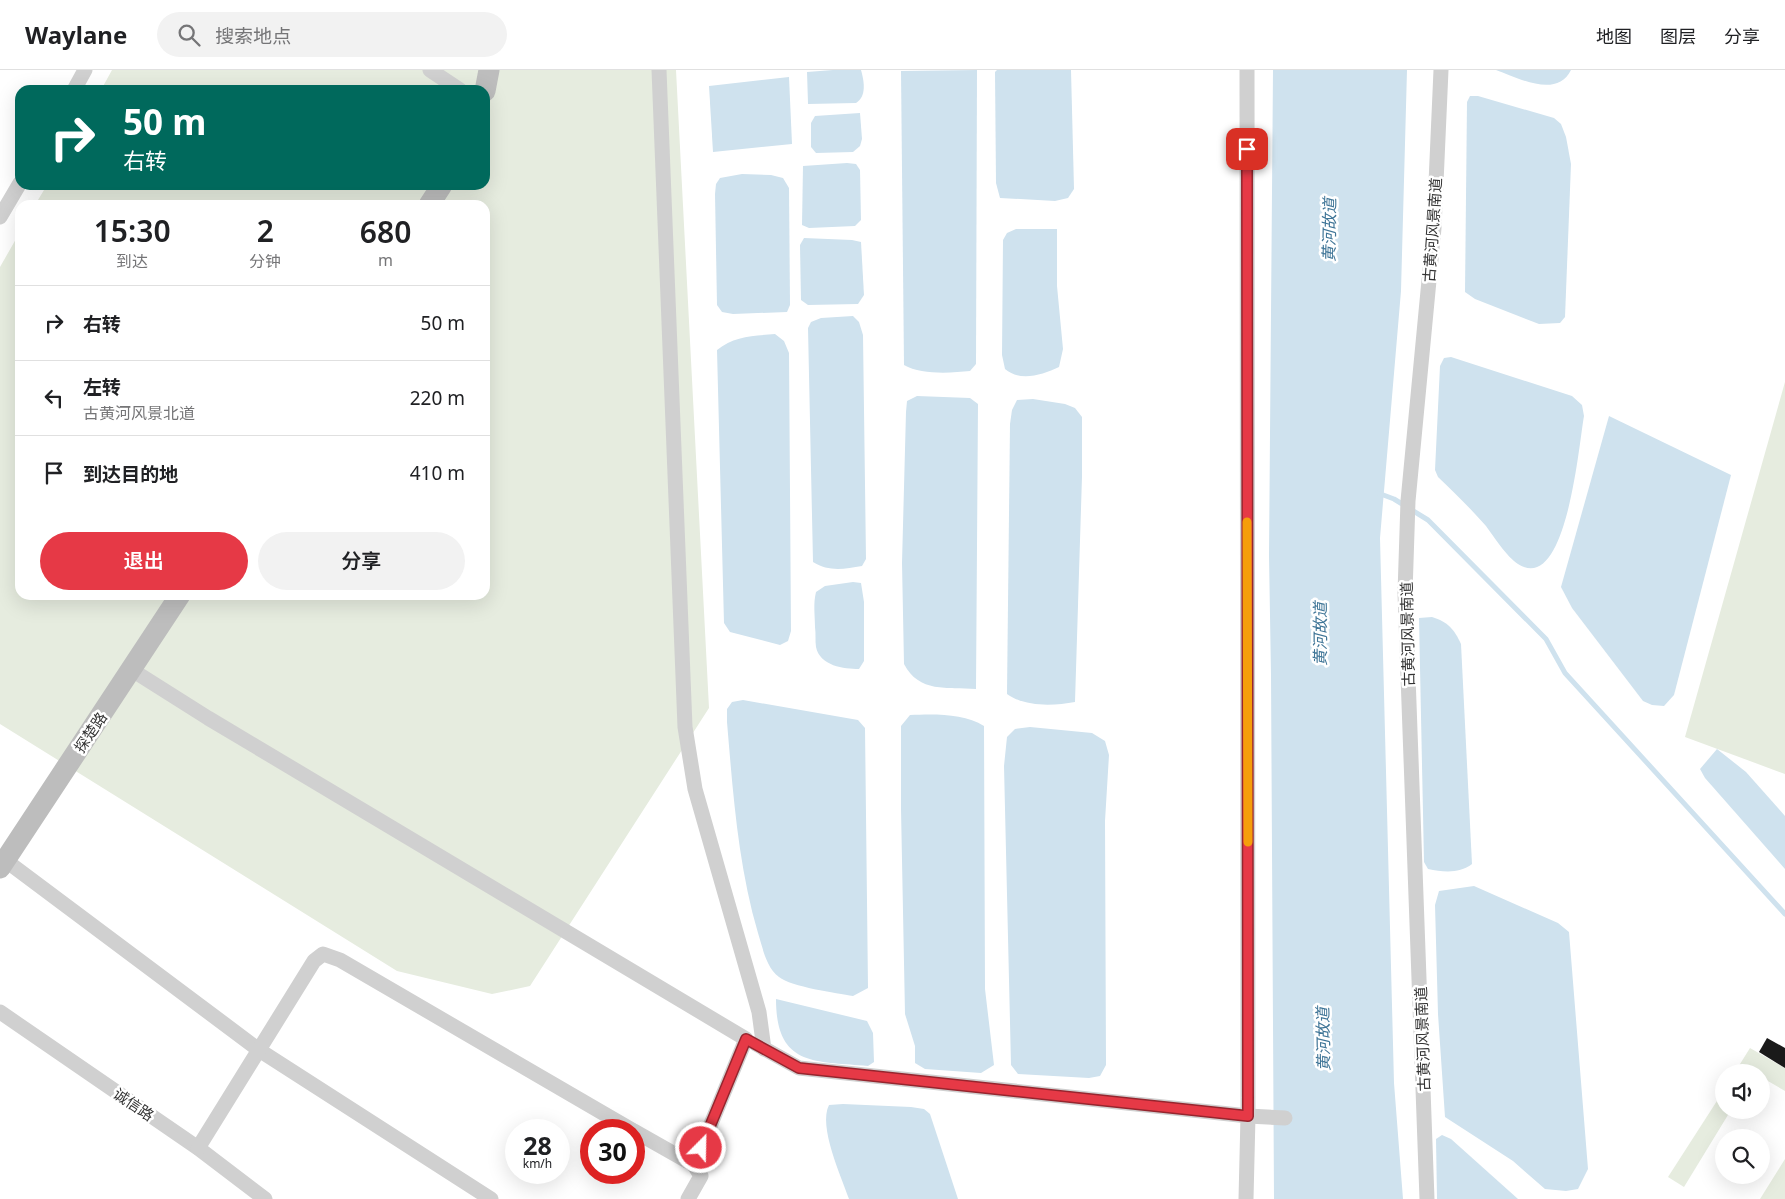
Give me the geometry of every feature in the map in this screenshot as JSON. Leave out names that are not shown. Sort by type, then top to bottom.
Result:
[{"type":"main road","points":[[486,85],[489,70]]},
{"type":"main road","name":"探楚路","points":[[2,864],[177,600]]},
{"type":"street","points":[[77,85],[85,70]]},
{"type":"street","points":[[430,70],[452,85]]},
{"type":"street","points":[[659,70],[685,727],[695,789],[759,1012],[764,1049]]},
{"type":"street","points":[[1246,1199],[1248,1116],[1247,70]]},
{"type":"street","name":"古黄河风景南道","points":[[1427,1199],[1405,593],[1408,508],[1434,228],[1441,70]]},
{"type":"street","points":[[0,217],[16,190]]},
{"type":"street","points":[[132,670],[225,729],[746,1039],[799,1068],[1248,1116],[1285,1118]]},
{"type":"street","points":[[2,864],[259,1050],[491,1199]]},
{"type":"street","points":[[198,1148],[314,961],[323,954],[340,960],[614,1119]]},
{"type":"street","name":"诚信路","points":[[0,1012],[198,1148],[265,1199]]},
{"type":"street","points":[[694,1165],[746,1039]]},
{"type":"street","points":[[645,1137],[694,1165],[701,1176],[688,1199]]},
{"type":"shaded area","points":[[112,70],[676,70],[709,708],[530,986],[492,994],[397,971],[0,724],[0,267],[15,241],[15,600],[490,600],[490,200],[38,200],[44,190],[490,190],[490,85],[104,85]]},
{"type":"shaded area","points":[[1785,382],[1785,774],[1685,737]]},
{"type":"shaded area","points":[[1750,1048],[1785,1068],[1785,1091],[1770,1082],[1770,1064],[1740,1064]]},
{"type":"shaded area","points":[[1715,1104],[1715,1119],[1726,1119],[1719,1129],[1715,1129],[1715,1136],[1684,1187],[1668,1177]]},
{"type":"shaded area","points":[[1785,1159],[1785,1199],[1760,1199]]},
{"type":"water","points":[[861,70],[864,88],[862,96],[856,103],[808,104],[807,72]]},
{"type":"water","points":[[977,70],[976,364],[970,371],[927,372],[904,365],[901,71]]},
{"type":"water","points":[[997,70],[1071,70],[1074,189],[1068,198],[1055,201],[1000,198],[996,183],[995,72]]},
{"type":"water","name":"黄河故道","points":[[1273,70],[1407,70],[1401,291],[1380,538],[1394,1083],[1403,1199],[1274,1199],[1269,556]]},
{"type":"water","points":[[1496,70],[1571,70],[1565,79],[1547,85],[1536,84]]},
{"type":"water","points":[[789,77],[792,144],[713,152],[709,86]]},
{"type":"water","points":[[1470,96],[1478,96],[1554,118],[1561,124],[1566,137],[1571,164],[1565,317],[1560,323],[1539,324],[1475,299],[1465,292],[1467,102]]},
{"type":"water","points":[[860,113],[862,139],[860,146],[853,152],[816,153],[811,147],[811,123],[815,116]]},
{"type":"water","points":[[856,164],[860,170],[861,220],[855,226],[809,228],[802,225],[803,166]]},
{"type":"water","points":[[742,174],[771,175],[783,178],[789,188],[790,305],[787,312],[733,314],[722,312],[717,305],[716,184],[720,178]]},
{"type":"water","points":[[1016,229],[1057,229],[1057,286],[1063,349],[1059,367],[1046,373],[1031,376],[1017,375],[1005,369],[1002,355],[1003,240],[1007,233]]},
{"type":"water","points":[[804,238],[861,242],[864,295],[858,304],[808,305],[801,300],[800,245]]},
{"type":"water","points":[[853,316],[859,322],[863,335],[866,559],[862,566],[843,569],[825,567],[813,562],[808,328],[811,322],[821,318]]},
{"type":"water","points":[[775,334],[784,341],[789,353],[791,631],[788,641],[780,645],[730,632],[724,623],[717,350],[737,339]]},
{"type":"water","points":[[1451,357],[1572,396],[1582,405],[1584,416],[1568,512],[1559,538],[1548,558],[1535,568],[1518,564],[1509,557],[1486,526],[1438,477],[1435,470],[1440,366],[1444,358]]},
{"type":"water","points":[[917,396],[970,398],[978,404],[976,689],[944,688],[926,684],[910,673],[904,664],[902,563],[906,412],[907,401]]},
{"type":"water","points":[[1033,399],[1065,404],[1075,408],[1082,417],[1075,702],[1058,704],[1031,703],[1007,694],[1010,424],[1012,410],[1017,400]]},
{"type":"water","points":[[1609,416],[1731,475],[1674,695],[1664,706],[1652,705],[1643,701],[1572,608],[1561,587]]},
{"type":"water","points":[[853,582],[861,583],[864,602],[864,661],[859,669],[840,667],[827,662],[818,653],[816,647],[814,605],[816,592],[825,586]]},
{"type":"water","points":[[1432,617],[1450,627],[1461,644],[1472,864],[1456,871],[1428,869],[1424,862],[1419,618]]},
{"type":"water","points":[[743,700],[858,720],[865,728],[868,988],[853,996],[814,989],[785,981],[775,973],[765,957],[751,907],[741,855],[727,722],[727,709],[732,702]]},
{"type":"water","points":[[910,715],[958,717],[984,726],[985,989],[994,1065],[981,1073],[925,1069],[915,1063],[915,1046],[905,1014],[901,726]]},
{"type":"water","points":[[1030,727],[1092,733],[1105,741],[1109,755],[1105,821],[1106,1065],[1100,1076],[1089,1078],[1018,1074],[1011,1065],[1004,766],[1007,737],[1015,729]]},
{"type":"water","points":[[1717,749],[1746,772],[1785,816],[1785,869],[1705,778],[1700,769]]},
{"type":"water","points":[[1474,886],[1558,923],[1569,932],[1588,1169],[1578,1189],[1566,1191],[1545,1189],[1513,1161],[1445,1117],[1438,1014],[1435,905],[1439,891]]},
{"type":"water","points":[[776,999],[867,1021],[873,1033],[874,1062],[868,1066],[816,1061],[802,1056],[791,1049],[783,1037],[778,1021]]},
{"type":"water","points":[[843,1104],[924,1109],[930,1114],[958,1199],[849,1199],[836,1165],[826,1125],[826,1114],[829,1105]]},
{"type":"water","points":[[1442,1135],[1451,1139],[1518,1199],[1437,1199],[1436,1139]]},
{"type":"building","points":[[1767,1038],[1785,1048],[1785,1068],[1759,1052]]},
{"type":"waterway","points":[[1378,493],[1394,499],[1428,520],[1546,639],[1565,673],[1785,914]]},
{"type":"slow traffic","points":[[1247,522],[1248,842]]},
{"type":"route","points":[[701,1148],[746,1039],[799,1068],[1248,1116],[1247,149]]}]
